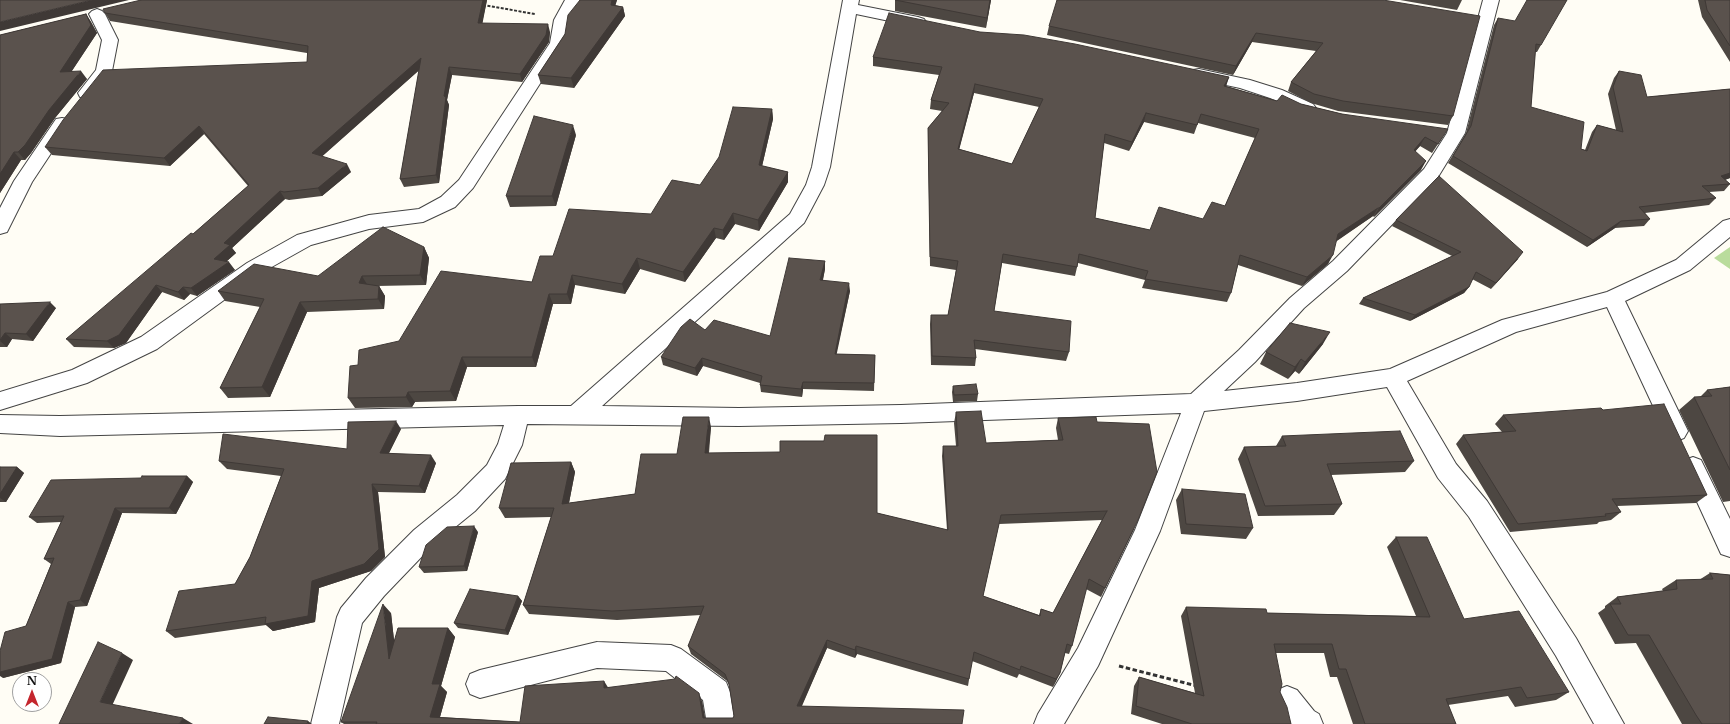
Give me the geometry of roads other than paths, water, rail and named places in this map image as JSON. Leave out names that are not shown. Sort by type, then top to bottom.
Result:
[{"type":"street","points":[[0,401],[79,377],[149,343],[254,268],[304,240],[369,222],[423,215],[448,202],[466,184],[558,43],[562,20],[573,0]]},
{"type":"street","points":[[1048,724],[1088,657],[1148,531],[1196,403],[1246,356],[1297,302],[1340,266],[1431,173],[1448,132],[1477,20],[1491,0]]},
{"type":"street","points":[[578,414],[797,218],[815,185],[821,167],[850,4],[933,25]]},
{"type":"street","points":[[0,227],[23,181],[74,108],[104,71],[110,40],[97,14]]},
{"type":"street","points":[[1182,70],[1244,84],[1276,94],[1304,108],[1325,113]]},
{"type":"street","points":[[0,424],[60,426],[578,414],[747,417],[909,414],[1196,403],[1297,392],[1393,377],[1510,326],[1613,298],[1683,265],[1730,226]]},
{"type":"street","points":[[1613,298],[1730,546]]},
{"type":"street","points":[[1393,377],[1447,472],[1478,509],[1566,647],[1610,724]]},
{"type":"street","points":[[325,724],[350,617],[375,586],[422,538],[466,503],[496,472],[510,446],[518,415]]},
{"type":"street","points":[[480,684],[597,656],[671,658],[716,692],[720,724]]},
{"type":"street","points":[[1287,700],[1304,721],[1309,724]]}]
